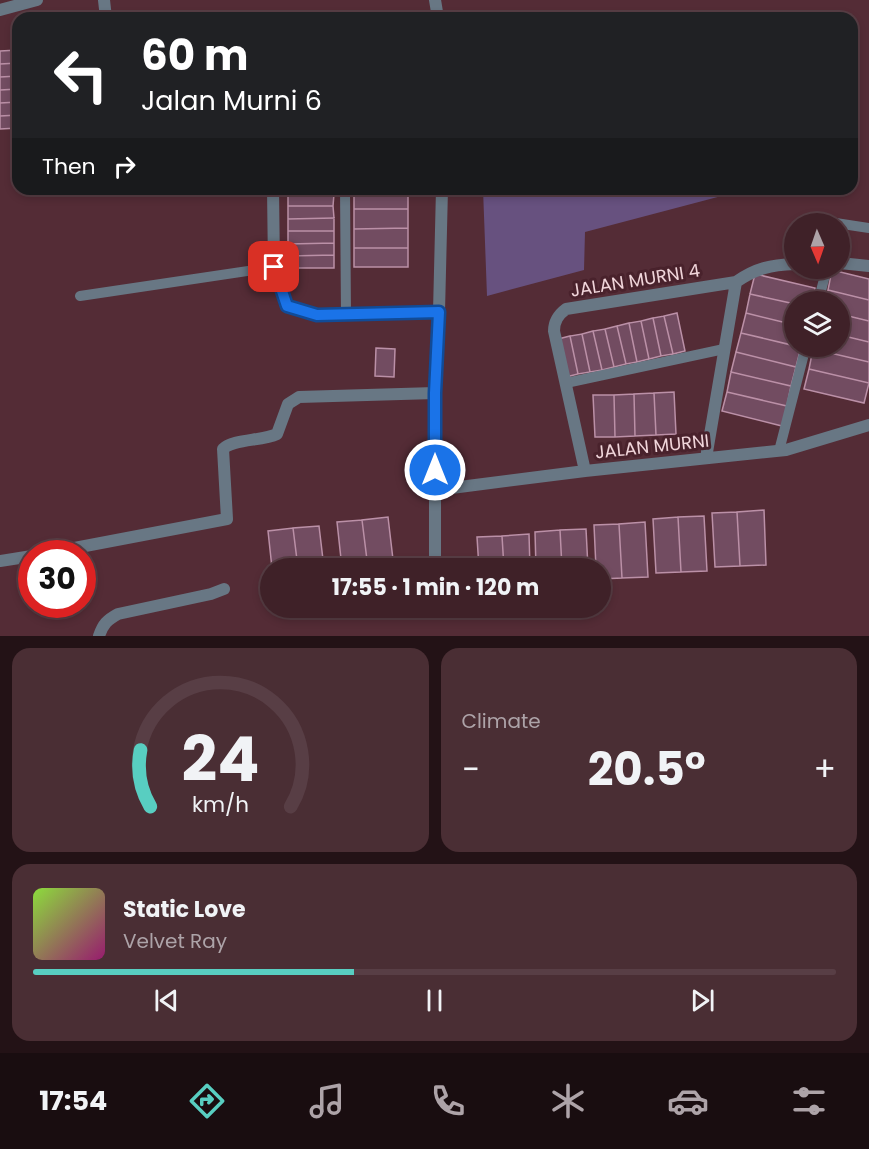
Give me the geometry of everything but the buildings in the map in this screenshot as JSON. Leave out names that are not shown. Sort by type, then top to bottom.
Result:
[{"type":"street","points":[[0,9],[37,0]]},
{"type":"street","points":[[273,195],[274,267],[287,306],[317,315],[439,312]]},
{"type":"street","points":[[435,558],[435,393],[442,195]]},
{"type":"street","points":[[850,264],[869,266]]},
{"type":"street","points":[[706,458],[736,282],[752,271],[784,265]]},
{"type":"street","name":"JALAN MURNI 4","points":[[585,471],[554,324],[559,315],[566,309],[736,282]]},
{"type":"street","points":[[96,544],[227,519],[223,449],[228,444],[266,439],[277,434],[288,404],[299,397],[435,393]]},
{"type":"street","name":"JALAN MURNI","points":[[436,490],[585,471],[778,451],[869,425]]},
{"type":"street","points":[[0,561],[18,558]]},
{"type":"street","points":[[99,636],[107,620],[118,614],[211,594],[224,589]]},
{"type":"lane","points":[[345,195],[346,316]]},
{"type":"lane","points":[[850,225],[869,228]]},
{"type":"lane","points":[[80,296],[274,267]]},
{"type":"lane","points":[[566,382],[724,349]]},
{"type":"lane","points":[[778,451],[803,357]]},
{"type":"shaded area","points":[[483,195],[725,195],[585,232],[584,270],[487,296]]},
{"type":"route","points":[[274,267],[287,306],[317,315],[439,312],[435,393],[435,470]]}]
